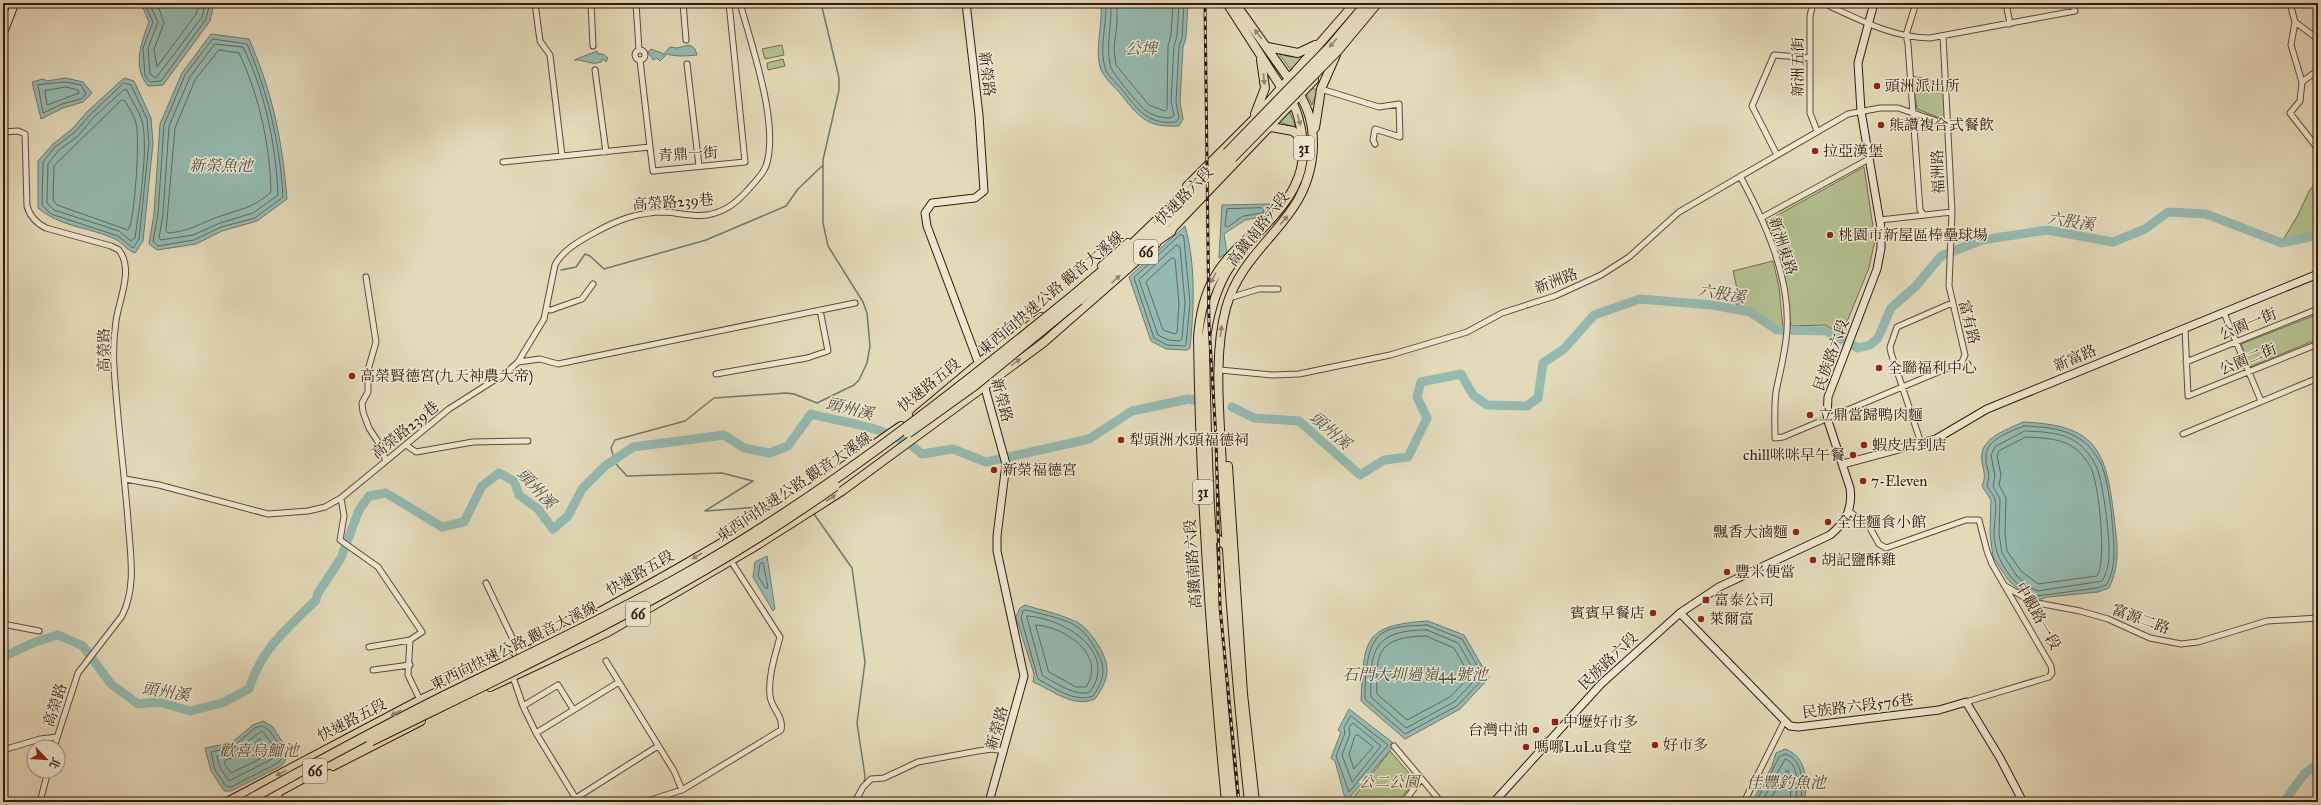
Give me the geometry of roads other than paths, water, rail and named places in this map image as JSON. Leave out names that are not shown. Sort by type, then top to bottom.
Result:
[{"type":"highway","name":"東西向快速公路 觀音大溪線","points":[[1229,156],[1331,46],[1368,3]]},
{"type":"highway","name":"東西向快速公路 觀音大溪線","points":[[245,802],[438,699],[594,623],[682,576],[745,538],[868,456],[1121,261],[1336,51],[1377,3]]},
{"type":"highway","points":[[1121,261],[1159,214]]},
{"type":"highway","points":[[1121,261],[1171,231]]},
{"type":"highway","name":"東西向快速公路 觀音大溪線","points":[[259,802],[372,741],[604,626],[751,542],[801,510],[975,385],[1076,297]]},
{"type":"main road","name":"高鐵南路六段","points":[[1227,3],[1280,87],[1293,104],[1303,141],[1304,154],[1300,171],[1289,198],[1280,211],[1227,272],[1218,288],[1208,320],[1205,345],[1210,534],[1233,802]]},
{"type":"main road","name":"高鐵南路六段","points":[[1235,3],[1268,47],[1300,96],[1313,125],[1310,174],[1297,203],[1243,269],[1228,299],[1220,335],[1220,372],[1224,409],[1231,566],[1243,694],[1250,802]]},
{"type":"main road","name":"快速路六段","points":[[979,363],[1054,307],[1159,214],[1254,119],[1280,87],[1355,3]]},
{"type":"main road","name":"快速路六段","points":[[984,385],[1043,343],[1171,231],[1293,104],[1382,3]]},
{"type":"main road","points":[[1268,47],[1298,53],[1306,51],[1325,38]]},
{"type":"main road","points":[[1253,42],[1262,63],[1265,88],[1254,119]]},
{"type":"main road","name":"31","points":[[1312,154],[1321,89],[1330,65],[1337,54]]},
{"type":"main road","name":"31","points":[[1270,127],[1294,131],[1303,141]]},
{"type":"main road","name":"高鐵南路六段","points":[[1226,802],[1214,668],[1204,528],[1198,336],[1207,288],[1229,254],[1280,211]]},
{"type":"main road","name":"快速路五段","points":[[227,802],[247,790],[420,700],[520,654],[672,571],[793,498],[883,439],[979,363]]},
{"type":"main road","name":"高鐵南路六段","points":[[1220,372],[1218,381],[1224,512],[1230,548]]},
{"type":"main road","name":"快速路五段","points":[[268,802],[278,799],[450,706],[608,632],[731,560],[842,491],[984,385]]},
{"type":"main road","points":[[1210,516],[1220,516],[1224,512]]},
{"type":"main road","points":[[1204,528],[1230,548]]},
{"type":"main road","points":[[1213,575],[1231,566]]},
{"type":"street","points":[[3,34],[15,3]]},
{"type":"street","points":[[535,3],[540,41],[550,55],[562,156]]},
{"type":"street","points":[[591,3],[593,46]]},
{"type":"street","points":[[636,3],[639,50],[635,56],[640,60],[650,147]]},
{"type":"street","points":[[683,3],[686,40]]},
{"type":"street","name":"青鼎一街","points":[[503,162],[650,147],[653,171],[745,162],[729,3]]},
{"type":"street","name":"高榮路239巷","points":[[125,480],[159,485],[268,514],[308,511],[325,507],[341,498],[449,409],[507,372],[518,362],[544,319],[554,265],[558,259],[584,238],[623,218],[633,215],[665,212],[706,215],[718,213],[737,202],[760,176],[766,166],[768,156],[768,117],[761,76],[740,3]]},
{"type":"street","name":"新榮路","points":[[966,3],[980,115],[984,191],[975,198],[932,203],[924,213],[979,363],[1006,464],[996,536],[996,551],[1024,676],[989,802]]},
{"type":"street","name":"新洲五街","points":[[1814,3],[1810,16],[1810,113],[1817,131]]},
{"type":"street","points":[[1823,3],[1868,24],[1906,35],[1923,38],[1943,36],[2075,11],[2072,3]]},
{"type":"street","name":"民族路六段","points":[[1494,802],[1601,684],[1680,613],[1720,587],[1830,535],[1837,529],[1849,511],[1851,499],[1843,464],[1828,418],[1828,397],[1877,269],[1881,248],[1880,220],[1861,111],[1858,63],[1874,3]]},
{"type":"street","points":[[1916,3],[1906,35],[1920,210],[1924,215]]},
{"type":"street","points":[[2006,3],[2010,24]]},
{"type":"street","points":[[2290,3],[2295,22],[2292,45],[2302,82],[2300,102],[2290,113],[2318,149]]},
{"type":"street","points":[[2295,22],[2318,39]]},
{"type":"street","name":"福洲路","points":[[1943,36],[1949,125],[1952,212]]},
{"type":"street","points":[[1777,155],[1752,106],[1774,55],[1809,58]]},
{"type":"street","points":[[687,64],[699,166]]},
{"type":"street","points":[[595,70],[606,152]]},
{"type":"street","points":[[2302,82],[2318,70]]},
{"type":"street","points":[[1321,89],[1379,107],[1398,104],[1400,137],[1375,129],[1373,140],[1375,144]]},
{"type":"street","points":[[1861,111],[1890,108],[1913,113],[1949,125]]},
{"type":"street","name":"新洲路","points":[[1220,372],[1273,375],[1298,374],[1390,355],[1467,332],[1502,313],[1555,296],[1601,276],[1628,257],[1679,212],[1817,131],[1848,114],[1861,111]]},
{"type":"street","name":"高榮路","points":[[3,132],[18,131],[26,134],[27,206],[29,214],[37,223],[46,228],[111,246],[120,250],[123,255],[126,276],[115,322],[114,365],[125,480],[132,585],[127,606],[122,616],[80,671],[57,737]]},
{"type":"street","points":[[1761,218],[1869,159]]},
{"type":"street","name":"新洲東路","points":[[1740,176],[1761,218],[1779,266],[1785,296],[1787,328],[1776,393],[1775,438]]},
{"type":"street","points":[[1880,220],[1952,212]]},
{"type":"street","name":"富有路","points":[[1775,438],[1783,437],[1962,362],[1965,359],[1952,303],[1948,268],[1952,212]]},
{"type":"street","name":"新富路","points":[[1843,464],[1936,439],[1987,410],[2318,274]]},
{"type":"street","points":[[366,277],[376,342],[368,370],[368,392],[362,403],[363,412],[369,428],[380,445],[386,461]]},
{"type":"street","points":[[546,309],[551,310],[582,298],[593,284]]},
{"type":"street","points":[[1228,299],[1259,289],[1278,289]]},
{"type":"street","points":[[518,362],[540,359],[558,364],[855,303]]},
{"type":"street","points":[[1922,443],[1890,347],[1897,327],[1952,303]]},
{"type":"street","name":"公園一街","points":[[2186,362],[2318,309]]},
{"type":"street","points":[[716,374],[807,358],[828,350],[820,310]]},
{"type":"street","points":[[2224,313],[2261,401]]},
{"type":"street","points":[[2185,328],[2186,362]]},
{"type":"street","name":"公園二街","points":[[2186,362],[2188,396],[2318,344]]},
{"type":"street","points":[[2183,434],[2318,378]]},
{"type":"street","points":[[406,445],[416,452],[473,442],[528,441]]},
{"type":"street","points":[[341,498],[344,516],[340,540],[378,567],[422,632],[410,640],[369,647]]},
{"type":"street","name":"中觀路一段","points":[[1849,511],[1870,528],[1879,544],[1886,548],[1966,520],[1979,520],[1986,551],[2051,666],[2052,673],[2049,677],[1966,702]]},
{"type":"street","points":[[644,802],[682,790],[781,730],[781,721],[770,697],[770,679],[780,637],[731,560]]},
{"type":"street","points":[[486,583],[520,654]]},
{"type":"street","name":"富源二路","points":[[2006,587],[2032,602],[2080,611],[2108,619],[2150,638],[2181,644],[2198,642],[2267,621],[2318,618]]},
{"type":"street","name":"民族路六段576巷","points":[[1680,613],[1779,714],[1784,722],[1790,726],[1798,727],[1939,710],[1966,702]]},
{"type":"street","points":[[3,624],[39,631]]},
{"type":"street","points":[[410,640],[410,665],[408,675],[420,700]]},
{"type":"street","points":[[606,661],[674,771],[682,790]]},
{"type":"street","points":[[373,670],[410,665]]},
{"type":"street","points":[[513,677],[523,706],[536,733],[577,800],[658,746]]},
{"type":"street","points":[[536,733],[619,682]]},
{"type":"street","points":[[523,706],[558,686],[573,709]]},
{"type":"street","points":[[1966,702],[2000,758],[2023,802]]},
{"type":"street","points":[[1744,802],[1784,722]]},
{"type":"street","points":[[3,750],[40,738],[57,737]]},
{"type":"street","points":[[1394,746],[1441,802]]},
{"type":"street","points":[[855,802],[862,787],[871,779],[884,778],[926,759],[992,749],[1004,752]]},
{"type":"street","points":[[40,802],[46,779]]},
{"type":"street","points":[[1404,802],[1421,779]]},
{"type":"street","points":[[247,790],[256,802]]},
{"type":"water","points":[[112,3],[214,3],[210,21],[163,85],[148,86],[143,79],[139,63],[141,46],[149,22],[144,10],[138,4],[117,5]]},
{"type":"water","name":"公埤","points":[[1101,3],[1188,3],[1186,38],[1183,47],[1180,102],[1183,119],[1179,126],[1158,125],[1144,119],[1109,82],[1101,70],[1098,47]]},
{"type":"water","name":"新榮魚池","points":[[211,34],[249,39],[264,79],[275,117],[282,156],[287,199],[257,221],[222,231],[196,244],[157,250],[149,244],[154,214],[160,124],[182,73]]},
{"type":"water","points":[[690,45],[695,49],[697,55],[679,56],[667,54],[660,61],[657,58],[653,60],[648,52],[651,49],[664,54],[670,47],[677,48]]},
{"type":"water","points":[[597,51],[598,54],[603,54],[608,58],[606,62],[602,59],[601,62],[597,63],[574,60]]},
{"type":"water","points":[[66,78],[83,82],[92,93],[83,102],[63,108],[41,119],[32,82],[43,79],[47,81]]},
{"type":"water","name":"新榮魚池","points":[[124,78],[134,81],[151,118],[153,143],[143,241],[135,253],[115,239],[65,223],[38,208],[38,161],[53,144],[72,129],[88,111]]},
{"type":"water","points":[[1271,204],[1266,216],[1245,220],[1224,234],[1227,253],[1219,258],[1222,205]]},
{"type":"water","points":[[1185,226],[1191,256],[1193,287],[1190,348],[1187,350],[1166,349],[1151,341],[1129,277]]},
{"type":"water","points":[[2023,422],[2048,424],[2082,435],[2093,445],[2101,458],[2107,474],[2111,494],[2117,544],[2117,561],[2113,579],[2109,588],[2098,592],[2048,597],[2038,600],[2027,596],[2009,581],[1993,557],[1990,534],[1991,500],[1982,486],[1984,472],[1982,454],[1988,441],[1994,436]]},
{"type":"water","points":[[767,556],[775,609],[773,611],[753,577],[755,562]]},
{"type":"water","points":[[1025,605],[1060,615],[1076,622],[1085,628],[1095,640],[1104,656],[1107,669],[1104,683],[1095,699],[1087,701],[1071,700],[1033,682],[1034,674],[1016,617],[1020,608]]},
{"type":"water","name":"石門大圳過嶺44號池","points":[[1428,621],[1464,635],[1489,678],[1460,709],[1405,739],[1361,701],[1363,664],[1366,650],[1371,640],[1379,632],[1390,627],[1406,623]]},
{"type":"water","name":"石門大圳過嶺44號池","points":[[1349,709],[1392,742],[1392,748],[1346,802],[1335,761],[1331,758],[1341,732],[1338,730]]},
{"type":"water","name":"歡喜烏鰡池","points":[[263,721],[272,726],[287,749],[285,761],[281,766],[231,791],[224,791],[211,771],[205,748],[231,743],[253,725]]},
{"type":"water","name":"佳豐釣魚池","points":[[1785,749],[1798,758],[1802,764],[1806,778],[1804,802],[1752,802],[1772,766],[1776,753]]},
{"type":"waterway","points":[[776,506],[705,511],[753,481],[722,473],[627,476],[616,464],[611,448],[615,440],[685,421],[714,398],[786,393],[794,394],[817,403],[854,385],[859,380],[867,363],[870,346],[867,313],[863,302],[828,246],[823,223],[823,160],[839,90],[839,78],[821,3]]},
{"type":"waterway","points":[[561,270],[576,267],[585,254],[590,256],[604,269],[706,240],[786,206],[798,189],[822,166]]},
{"type":"waterway","name":"六股溪","points":[[1232,407],[1254,418],[1299,421],[1360,475],[1384,460],[1408,457],[1427,418],[1417,397],[1421,382],[1461,374],[1473,395],[1487,405],[1527,406],[1538,398],[1543,363],[1564,349],[1594,315],[1640,299],[1712,305],[1750,312],[1777,330],[1826,331],[1858,348],[1870,345],[1878,338],[1891,308],[1915,287],[1941,256],[1982,240],[2047,230],[2113,242],[2145,229],[2168,212],[2206,214],[2282,243],[2318,235]]},
{"type":"waterway","name":"頭州溪","points":[[3,657],[35,642],[58,635],[83,646],[111,684],[138,704],[159,702],[190,711],[222,703],[249,689],[260,662],[276,640],[316,600],[318,593],[341,558],[359,510],[369,496],[386,493],[442,527],[464,522],[482,486],[499,473],[514,481],[519,495],[538,509],[553,529],[568,516],[582,489],[605,466],[633,447],[724,435],[744,448],[770,453],[788,446],[811,414],[884,432],[898,438],[922,454],[953,449],[986,462],[1089,439],[1132,411],[1189,399],[1198,401]]},
{"type":"waterway","points":[[814,514],[852,568],[865,662],[857,723],[865,776],[864,783]]},
{"type":"waterway","points":[[2284,802],[2304,774],[2318,764]]},
{"type":"railway","points":[[1205,3],[1209,325],[1216,438],[1220,607],[1239,802]]},
{"type":"place","name":"頭洲派出所","points":[[1877,86]]},
{"type":"place","name":"熊讚複合式餐飲","points":[[1881,125]]},
{"type":"place","name":"拉亞漢堡","points":[[1815,151]]},
{"type":"place","name":"桃園市新屋區棒壘球場","points":[[1830,235]]},
{"type":"place","name":"全聯福利中心","points":[[1879,368]]},
{"type":"place","name":"高榮賢德宮(九天神農大帝)","points":[[352,376]]},
{"type":"place","name":"立鼎當歸鴨肉麵","points":[[1810,415]]},
{"type":"place","name":"犁頭洲水頭福德祠","points":[[1121,440]]},
{"type":"place","name":"蝦皮店到店","points":[[1864,445]]},
{"type":"place","name":"chill咪咪早午餐","points":[[1853,455]]},
{"type":"place","name":"新榮福德宮","points":[[994,470]]},
{"type":"place","name":"7-Eleven","points":[[1863,481]]},
{"type":"place","name":"全佳麵食小館","points":[[1828,522]]},
{"type":"place","name":"飄香大滷麵","points":[[1796,532]]},
{"type":"place","name":"胡記鹽酥雞","points":[[1813,560]]},
{"type":"place","name":"豐米便當","points":[[1727,572]]},
{"type":"place","name":"富泰公司","points":[[1706,600]]},
{"type":"place","name":"賓賓早餐店","points":[[1653,613]]},
{"type":"place","name":"萊爾富","points":[[1701,619]]},
{"type":"place","name":"中壢好市多","points":[[1555,722]]},
{"type":"place","name":"台灣中油","points":[[1536,730]]},
{"type":"place","name":"好市多","points":[[1655,745]]},
{"type":"place","name":"嗎哪LuLu食堂","points":[[1526,747]]},
{"type":"park label","name":"公二公園","points":[[1389,782]]}]
